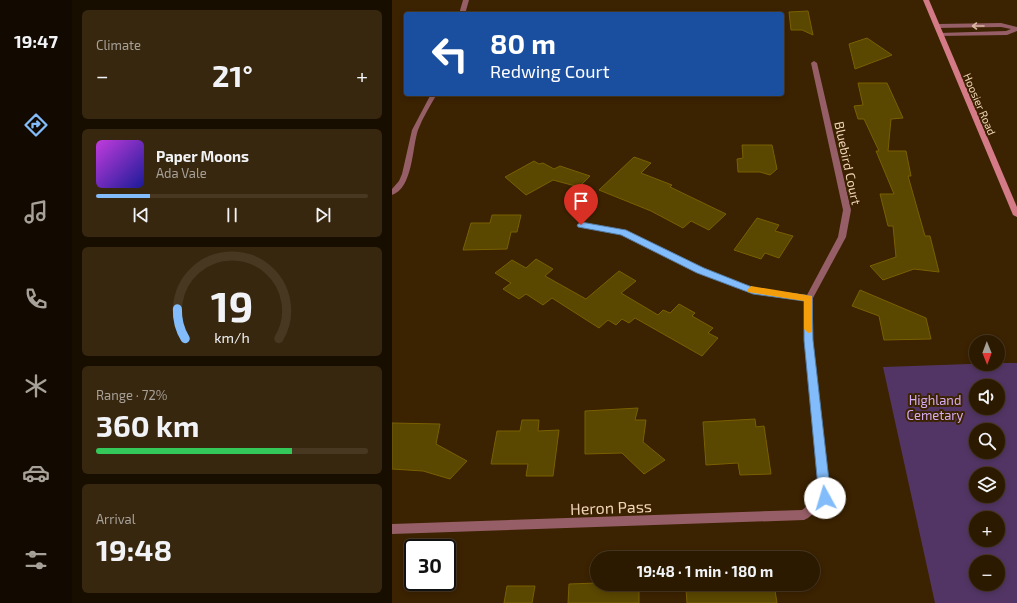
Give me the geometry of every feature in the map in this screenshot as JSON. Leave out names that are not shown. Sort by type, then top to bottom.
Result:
[{"type":"street","points":[[463,12],[466,0]]},
{"type":"street","name":"Hoosier Road","points":[[926,0],[1017,215]]},
{"type":"street","points":[[937,26],[1001,25],[1017,29]]},
{"type":"street","points":[[940,34],[1006,33],[1017,29]]},
{"type":"street","name":"Bluebird Court","points":[[814,64],[847,210],[842,237],[808,298],[808,340],[825,498]]},
{"type":"street","points":[[392,193],[402,182],[408,169],[413,136],[433,96]]},
{"type":"street","points":[[581,225],[623,232],[700,270],[756,292],[808,298]]},
{"type":"street","name":"Heron Pass","points":[[392,529],[804,515],[825,498]]},
{"type":"green space","name":"Highland Cemetary","points":[[1005,363],[1017,363],[1017,603],[935,603],[883,367],[969,364],[969,371],[1005,371]]},
{"type":"building","points":[[808,11],[813,35],[802,30],[791,30],[789,12]]},
{"type":"building","points":[[867,38],[892,55],[855,69],[849,44]]},
{"type":"building","points":[[858,83],[887,83],[903,118],[891,119],[888,151],[906,151],[911,176],[908,176],[925,236],[930,236],[939,272],[914,269],[883,280],[870,266],[896,257],[893,226],[888,226],[880,194],[894,194],[876,151],[879,151],[864,119],[858,119],[854,106],[863,105]]},
{"type":"building","points":[[742,145],[772,145],[777,169],[770,175],[760,172],[738,172],[737,159],[743,158]]},
{"type":"building","points":[[634,157],[651,163],[641,173],[672,185],[670,187],[726,214],[709,230],[691,221],[683,228],[651,211],[599,190]]},
{"type":"building","points":[[534,161],[539,164],[543,163],[554,169],[560,166],[590,176],[579,187],[553,180],[526,195],[505,177]]},
{"type":"building","points":[[492,215],[521,215],[517,232],[511,232],[507,249],[463,250],[471,223],[490,223]]},
{"type":"building","points":[[757,218],[779,225],[775,231],[793,236],[779,258],[765,253],[761,259],[734,250]]},
{"type":"building","points":[[536,259],[553,269],[545,276],[586,299],[619,271],[636,281],[621,293],[658,315],[663,310],[670,313],[679,304],[695,313],[692,316],[713,328],[708,333],[718,338],[702,356],[635,318],[629,323],[622,319],[616,325],[608,320],[599,328],[552,298],[543,305],[526,294],[519,299],[503,289],[511,283],[495,273],[512,260],[526,268]]},
{"type":"building","points":[[860,290],[926,318],[931,339],[884,340],[879,316],[852,306]]},
{"type":"building","points":[[638,408],[635,420],[646,420],[643,442],[665,460],[644,474],[622,453],[585,454],[585,411]]},
{"type":"building","points":[[755,419],[756,427],[764,426],[771,474],[740,475],[738,463],[706,465],[703,422]]},
{"type":"building","points":[[522,420],[539,420],[538,431],[559,430],[553,476],[526,476],[528,464],[491,464],[497,431],[520,431]]},
{"type":"building","points":[[392,423],[440,424],[436,444],[467,461],[450,479],[423,471],[392,469]]},
{"type":"building","points":[[590,583],[590,591],[639,591],[639,603],[568,603],[569,584]]},
{"type":"building","points":[[507,586],[535,586],[532,603],[504,603]]},
{"type":"building","points":[[686,591],[775,591],[777,603],[687,603]]},
{"type":"slow traffic","points":[[751,290],[756,292],[808,298],[808,329]]},
{"type":"route","points":[[581,225],[623,232],[659,248],[700,270],[756,292],[808,298],[808,340],[825,498]]}]
